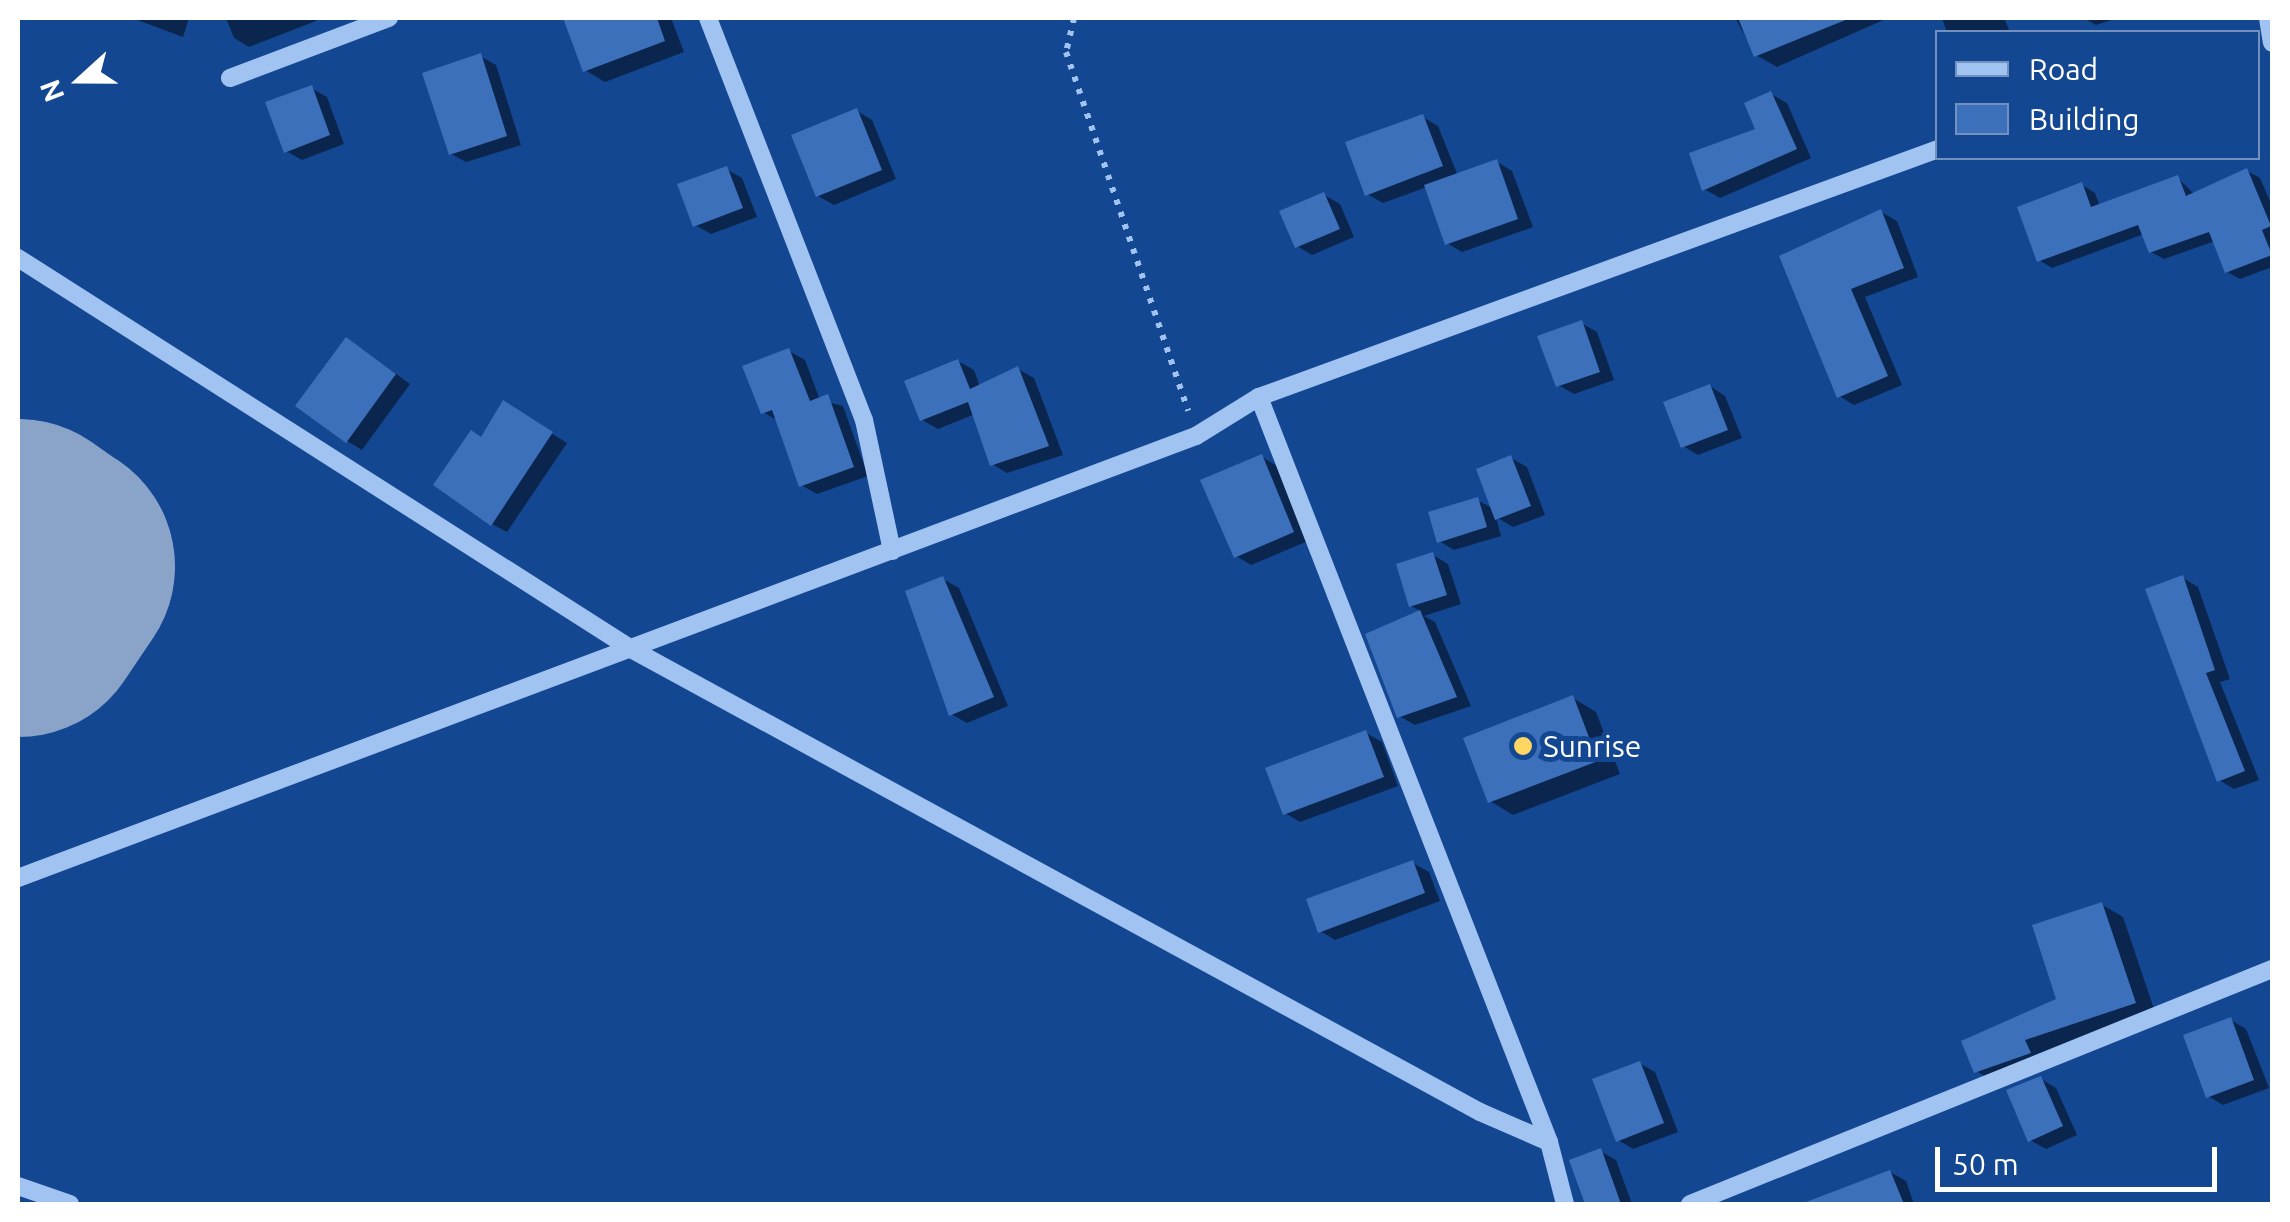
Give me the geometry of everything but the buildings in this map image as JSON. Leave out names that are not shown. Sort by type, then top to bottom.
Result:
[{"type":"street","points":[[230,78],[389,18]]},
{"type":"street","points":[[708,18],[864,420],[892,552]]},
{"type":"street","points":[[18,878],[1196,436],[1258,397],[1935,150]]},
{"type":"street","points":[[18,258],[633,650],[1480,1112],[1549,1142]]},
{"type":"street","points":[[1258,397],[1395,761],[1549,1142],[1565,1204]]},
{"type":"street","points":[[1690,1204],[2272,969]]},
{"type":"street","points":[[18,1186],[70,1204]]},
{"type":"path","points":[[1074,18],[1066,52],[1196,436]]},
{"type":"runway","points":[[18,546],[47,566],[18,609]]},
{"type":"place","name":"Sunrise","points":[[1523,746]]}]
